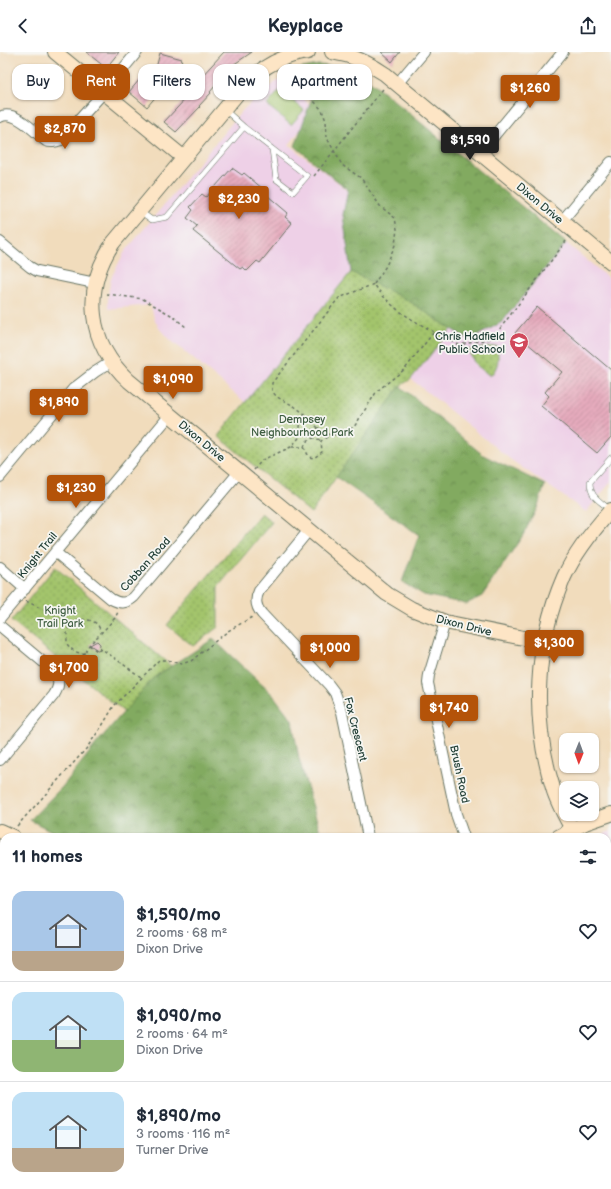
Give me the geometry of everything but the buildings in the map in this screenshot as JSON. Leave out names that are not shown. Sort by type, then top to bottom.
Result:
[{"type":"street","points":[[55,52],[72,66]]},
{"type":"street","points":[[127,64],[137,52]]},
{"type":"street","name":"Dixon Drive","points":[[308,52],[287,54],[255,75],[224,109],[108,251],[101,265],[95,283],[94,311],[96,326],[103,346],[111,362],[129,381],[245,472],[309,530],[387,594],[412,609],[445,622],[543,642]]},
{"type":"street","name":"Dixon Drive","points":[[332,52],[342,53],[363,61],[385,74],[611,262]]},
{"type":"street","points":[[397,84],[424,52]]},
{"type":"street","points":[[480,153],[563,52]]},
{"type":"street","points":[[0,117],[3,115],[14,116],[46,141],[56,142],[61,140],[97,100]]},
{"type":"street","points":[[114,100],[184,158]]},
{"type":"street","points":[[562,221],[611,162]]},
{"type":"street","points":[[0,242],[37,271],[95,283]]},
{"type":"street","points":[[0,477],[73,389],[111,362]]},
{"type":"street","name":"Knight Trail","points":[[0,618],[170,414]]},
{"type":"street","name":"Cobban Road","points":[[55,552],[111,599],[123,603],[129,602],[245,472]]},
{"type":"street","points":[[572,829],[561,809],[553,787],[542,736],[539,689],[543,642],[565,576],[575,558],[611,510]]},
{"type":"street","name":"Fox Crescent","points":[[309,530],[259,591],[256,600],[259,610],[335,693],[342,712],[367,833]]},
{"type":"street","points":[[0,567],[25,589]]},
{"type":"street","name":"Brush Road","points":[[445,622],[428,683],[456,814],[463,833]]},
{"type":"street","points":[[0,626],[55,672],[59,682],[58,689],[54,695],[0,760]]},
{"type":"street","points":[[565,833],[595,818],[611,814]]},
{"type":"lane","points":[[224,109],[244,127],[309,178],[293,192],[276,179],[272,149]]},
{"type":"lane","points":[[140,211],[152,220],[167,217],[244,127]]},
{"type":"lane","points":[[611,458],[590,482],[590,490],[594,496],[611,510]]},
{"type":"path","points":[[309,178],[334,150],[382,89]]},
{"type":"path","points":[[313,100],[322,110],[326,121],[327,138],[342,165],[361,178],[380,206],[395,218],[397,229],[395,245],[386,266],[374,284],[339,298],[272,383],[272,391],[277,397],[305,414],[318,428],[330,434],[340,434],[354,426],[378,391],[405,369],[434,332]]},
{"type":"path","points":[[374,284],[384,298],[397,310],[434,332],[460,345],[492,338],[566,241]]},
{"type":"path","points":[[107,294],[143,299],[171,315],[186,327]]},
{"type":"path","points":[[305,414],[301,421],[300,427],[312,438],[316,438],[321,441]]},
{"type":"path","points":[[291,447],[304,432],[318,428]]},
{"type":"path","points":[[321,441],[330,434]]},
{"type":"path","points":[[304,447],[306,442],[312,438]]},
{"type":"path","points":[[304,447],[309,457],[314,458],[322,452],[321,441]]},
{"type":"path","points":[[245,472],[262,460],[291,447],[304,447]]},
{"type":"path","points":[[24,600],[70,625]]},
{"type":"path","points":[[67,675],[77,666],[89,645],[115,618],[118,612]]},
{"type":"path","points":[[10,833],[86,749],[114,706],[159,660],[167,660],[181,664],[191,661],[228,631],[252,617]]},
{"type":"path","points":[[85,653],[73,651],[67,644],[67,632],[70,625],[77,621],[87,619],[97,624],[102,632]]},
{"type":"path","points":[[89,645],[97,651],[102,649],[141,677]]},
{"type":"shaded area","points":[[277,81],[277,100],[305,100],[315,110],[289,145],[349,191],[343,215],[351,272],[246,403],[167,337],[159,328],[154,318],[151,305],[108,309],[108,296],[111,278],[124,253],[241,112],[254,100],[269,100],[269,87]]},
{"type":"shaded area","name":"Chris Hadfield Public School","points":[[566,243],[611,280],[611,482],[586,512],[510,459],[411,379],[451,329],[470,340],[502,322]]},
{"type":"green space","points":[[372,83],[566,243],[502,322],[470,340],[409,301],[351,272],[343,215],[348,189],[295,146],[311,100],[372,100]]},
{"type":"green space","points":[[277,93],[277,100],[292,100],[304,110],[291,125],[267,105]]},
{"type":"green space","name":"Dempsey Neighbourhood Park","points":[[351,272],[409,301],[451,329],[411,379],[400,386],[311,513],[218,436]]},
{"type":"green space","points":[[497,346],[498,362],[490,376],[475,364],[468,350]]},
{"type":"green space","points":[[400,386],[483,455],[545,485],[537,508],[523,535],[482,596],[466,604],[424,595],[402,582],[419,535],[336,477]]},
{"type":"green space","points":[[261,513],[272,522],[218,587],[218,627],[193,646],[167,625]]},
{"type":"green space","name":"Knight Trail Park","points":[[55,567],[171,666],[153,678],[124,712],[11,621]]},
{"type":"green space","points":[[213,639],[273,695],[292,720],[299,759],[321,833],[55,833],[30,820],[63,786],[96,744],[153,678]]},
{"type":"place","name":"Chris Hadfield Public School","points":[[519,359]]}]
